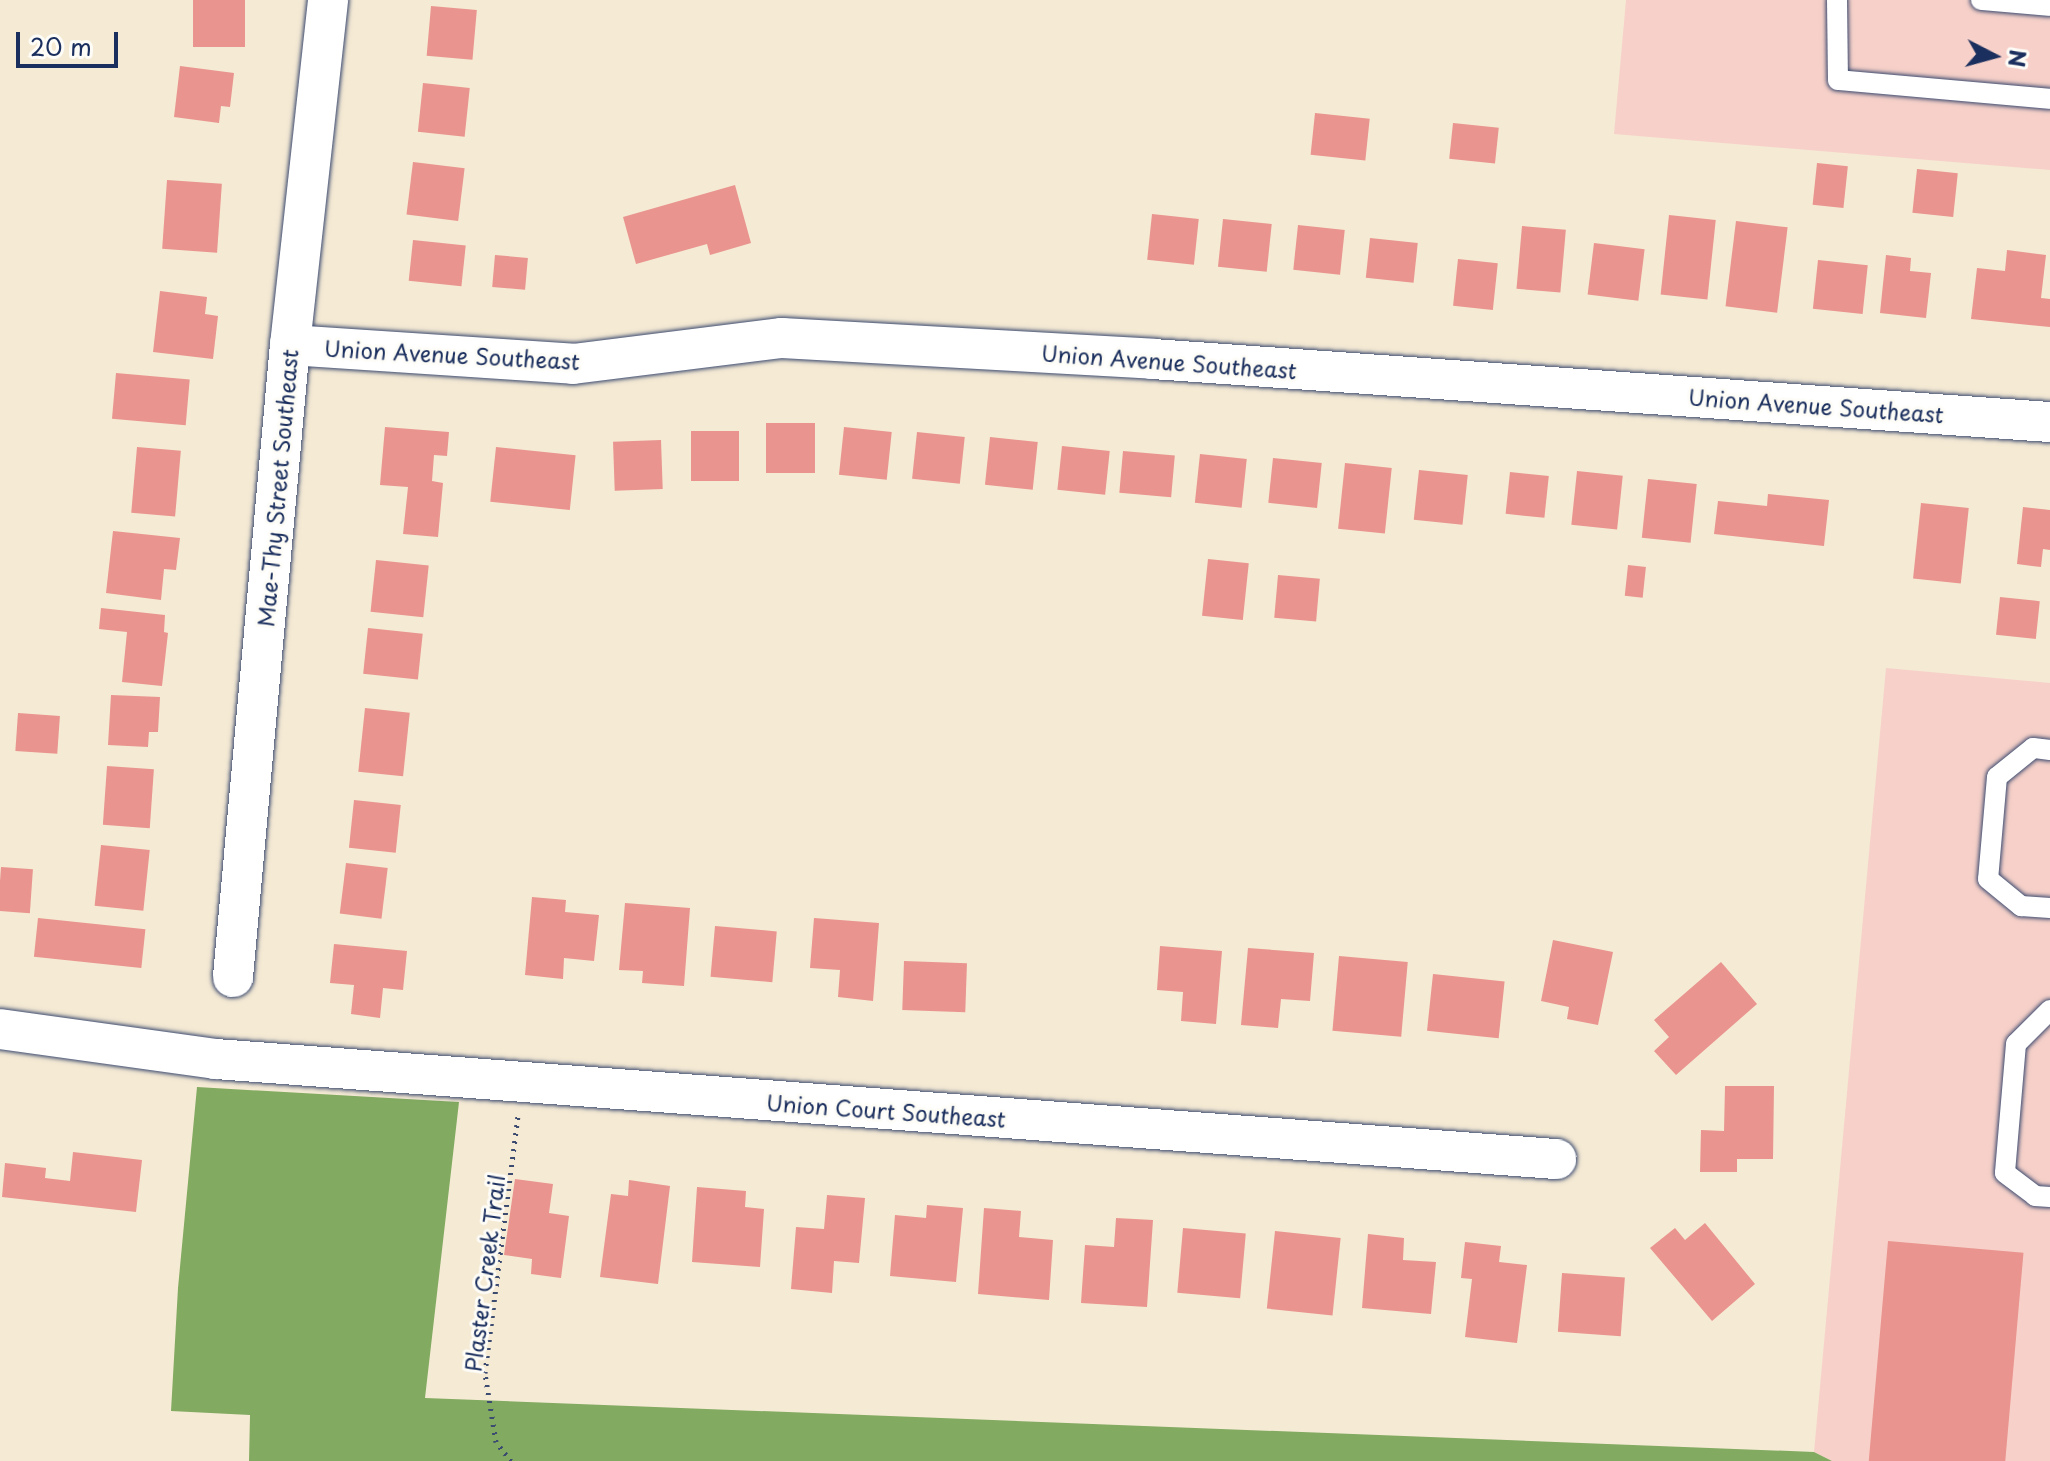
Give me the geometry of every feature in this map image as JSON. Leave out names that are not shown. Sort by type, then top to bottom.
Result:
[{"type":"street","name":"Mae-Thy Street Southeast","points":[[233,977],[290,345],[328,0]]},
{"type":"street","name":"Union Avenue Southeast","points":[[290,345],[573,364],[782,338],[1169,360],[2050,422]]},
{"type":"street","name":"Union Court Southeast","points":[[0,1029],[216,1059],[1556,1159]]},
{"type":"lane","points":[[1837,0],[1838,80],[2050,99]]},
{"type":"lane","points":[[1981,0],[2050,6]]},
{"type":"lane","points":[[2050,750],[2033,748],[1997,777],[1988,879],[2021,906],[2050,908]]},
{"type":"lane","points":[[2050,1010],[2016,1044],[2005,1173],[2035,1196],[2050,1197]]},
{"type":"path","name":"Plaster Creek Trail","points":[[511,1461],[496,1442],[485,1373],[522,1083]]},
{"type":"shaded area","points":[[1626,0],[2050,0],[2050,170],[1614,134]]},
{"type":"shaded area","points":[[1886,668],[2050,683],[2050,1461],[1832,1461],[1814,1452]]},
{"type":"green space","points":[[197,1087],[459,1102],[425,1398],[1814,1452],[1832,1461],[249,1461],[250,1415],[171,1411],[178,1288]]},
{"type":"building","points":[[193,0],[245,0],[245,47],[193,47]]},
{"type":"building","points":[[431,6],[477,10],[472,60],[427,56]]},
{"type":"building","points":[[180,66],[234,73],[230,107],[221,106],[219,123],[174,117]]},
{"type":"building","points":[[423,83],[470,88],[465,137],[418,132]]},
{"type":"building","points":[[1315,113],[1370,119],[1365,161],[1311,155]]},
{"type":"building","points":[[1453,123],[1499,128],[1495,164],[1449,159]]},
{"type":"building","points":[[413,162],[465,168],[458,221],[407,215]]},
{"type":"building","points":[[1817,163],[1848,166],[1843,208],[1813,205]]},
{"type":"building","points":[[1917,169],[1958,173],[1953,217],[1912,213]]},
{"type":"building","points":[[167,180],[222,184],[217,253],[162,249]]},
{"type":"building","points":[[735,185],[751,243],[710,255],[707,244],[636,264],[623,217]]},
{"type":"building","points":[[1152,214],[1199,219],[1194,265],[1147,260]]},
{"type":"building","points":[[1669,215],[1716,220],[1707,299],[1661,295]]},
{"type":"building","points":[[1223,219],[1272,224],[1267,272],[1218,267]]},
{"type":"building","points":[[1736,221],[1788,227],[1777,313],[1726,306]]},
{"type":"building","points":[[1298,225],[1345,230],[1340,275],[1293,270]]},
{"type":"building","points":[[1522,226],[1566,230],[1560,293],[1517,289]]},
{"type":"building","points":[[1370,238],[1418,243],[1414,283],[1366,278]]},
{"type":"building","points":[[413,240],[466,246],[461,286],[409,281]]},
{"type":"building","points":[[1594,243],[1645,249],[1638,301],[1588,295]]},
{"type":"building","points":[[2007,250],[2046,255],[2041,298],[2050,299],[2050,327],[1971,319],[1977,268],[2005,271]]},
{"type":"building","points":[[495,255],[528,258],[525,290],[492,287]]},
{"type":"building","points":[[1886,255],[1911,258],[1910,271],[1931,273],[1926,318],[1880,313]]},
{"type":"building","points":[[1458,259],[1498,263],[1493,310],[1453,306]]},
{"type":"building","points":[[1818,260],[1868,265],[1863,314],[1813,309]]},
{"type":"building","points":[[160,291],[207,297],[205,314],[218,316],[213,359],[153,352]]},
{"type":"building","points":[[116,373],[190,379],[186,425],[112,419]]},
{"type":"building","points":[[766,423],[815,423],[815,473],[766,473]]},
{"type":"building","points":[[385,427],[449,432],[447,456],[434,455],[432,481],[443,483],[438,537],[403,534],[408,487],[380,485]]},
{"type":"building","points":[[844,427],[892,432],[887,480],[839,475]]},
{"type":"building","points":[[691,431],[739,431],[739,481],[691,481]]},
{"type":"building","points":[[917,432],[965,437],[960,484],[912,479]]},
{"type":"building","points":[[990,437],[1038,442],[1033,490],[985,485]]},
{"type":"building","points":[[661,440],[663,489],[615,491],[613,442]]},
{"type":"building","points":[[1062,446],[1110,451],[1105,495],[1057,490]]},
{"type":"building","points":[[137,447],[181,451],[175,517],[131,513]]},
{"type":"building","points":[[496,447],[576,455],[570,510],[490,502]]},
{"type":"building","points":[[1123,451],[1175,456],[1171,497],[1119,493]]},
{"type":"building","points":[[1200,454],[1247,459],[1242,508],[1195,503]]},
{"type":"building","points":[[1273,458],[1322,463],[1317,508],[1268,503]]},
{"type":"building","points":[[1345,463],[1392,468],[1385,534],[1338,529]]},
{"type":"building","points":[[1419,470],[1468,475],[1463,525],[1414,520]]},
{"type":"building","points":[[1577,471],[1623,476],[1617,530],[1571,525]]},
{"type":"building","points":[[1510,472],[1549,476],[1544,518],[1506,514]]},
{"type":"building","points":[[1648,479],[1697,484],[1691,543],[1642,538]]},
{"type":"building","points":[[1768,494],[1829,500],[1824,546],[1714,534],[1718,501],[1767,506]]},
{"type":"building","points":[[1921,503],[1969,508],[1961,584],[1913,579]]},
{"type":"building","points":[[2023,507],[2050,510],[2050,550],[2043,549],[2041,567],[2017,564]]},
{"type":"building","points":[[113,531],[180,538],[176,570],[164,569],[161,600],[106,593]]},
{"type":"building","points":[[1208,559],[1249,563],[1243,620],[1202,616]]},
{"type":"building","points":[[376,560],[429,566],[423,617],[371,612]]},
{"type":"building","points":[[1628,565],[1646,567],[1643,598],[1625,596]]},
{"type":"building","points":[[1278,575],[1320,579],[1316,621],[1274,618]]},
{"type":"building","points":[[2000,597],[2040,601],[2036,639],[1996,635]]},
{"type":"building","points":[[101,608],[165,615],[164,632],[168,633],[162,686],[122,682],[127,632],[99,629]]},
{"type":"building","points":[[368,628],[423,634],[418,679],[363,674]]},
{"type":"building","points":[[111,695],[160,697],[158,732],[149,732],[148,747],[108,745]]},
{"type":"building","points":[[365,708],[410,713],[403,776],[358,772]]},
{"type":"building","points":[[18,713],[60,716],[57,754],[15,751]]},
{"type":"building","points":[[107,766],[154,769],[150,828],[103,825]]},
{"type":"building","points":[[354,800],[401,805],[396,853],[349,848]]},
{"type":"building","points":[[101,845],[150,850],[143,911],[95,906]]},
{"type":"building","points":[[346,863],[388,868],[381,919],[340,914]]},
{"type":"building","points":[[1,867],[33,869],[30,913],[0,911]]},
{"type":"building","points":[[532,897],[566,900],[565,912],[599,915],[594,961],[564,958],[563,979],[525,975]]},
{"type":"building","points":[[625,903],[690,908],[684,986],[642,983],[643,971],[619,970]]},
{"type":"building","points":[[38,918],[145,929],[141,968],[34,957]]},
{"type":"building","points":[[814,918],[879,923],[873,1001],[838,997],[840,970],[810,968]]},
{"type":"building","points":[[715,926],[777,931],[772,982],[711,977]]},
{"type":"building","points":[[1553,940],[1613,952],[1598,1025],[1567,1019],[1569,1007],[1541,1001]]},
{"type":"building","points":[[334,944],[407,951],[403,990],[383,988],[380,1018],[351,1014],[354,985],[330,983]]},
{"type":"building","points":[[1160,946],[1222,951],[1216,1024],[1181,1021],[1183,992],[1157,990]]},
{"type":"building","points":[[1248,948],[1314,953],[1310,1001],[1281,999],[1278,1028],[1241,1025]]},
{"type":"building","points":[[1339,956],[1408,962],[1401,1037],[1332,1031]]},
{"type":"building","points":[[904,961],[967,963],[965,1012],[902,1010]]},
{"type":"building","points":[[1721,962],[1757,1004],[1676,1075],[1654,1051],[1669,1037],[1654,1020]]},
{"type":"building","points":[[1433,974],[1505,982],[1499,1038],[1427,1031]]},
{"type":"building","points":[[1725,1086],[1774,1086],[1773,1159],[1737,1159],[1737,1172],[1700,1172],[1701,1130],[1724,1131]]},
{"type":"building","points":[[73,1152],[142,1160],[136,1212],[2,1197],[5,1163],[46,1168],[45,1178],[70,1181]]},
{"type":"building","points":[[515,1179],[553,1184],[549,1213],[569,1216],[561,1278],[531,1274],[532,1259],[504,1255]]},
{"type":"building","points":[[629,1180],[670,1186],[658,1284],[600,1277],[611,1194],[628,1196]]},
{"type":"building","points":[[697,1187],[746,1191],[745,1207],[764,1209],[760,1267],[692,1262]]},
{"type":"building","points":[[827,1195],[865,1198],[859,1263],[834,1261],[832,1293],[791,1289],[796,1227],[824,1229]]},
{"type":"building","points":[[927,1205],[963,1208],[956,1282],[890,1276],[895,1215],[926,1218]]},
{"type":"building","points":[[984,1208],[1021,1211],[1019,1237],[1053,1240],[1049,1300],[978,1294]]},
{"type":"building","points":[[1116,1218],[1153,1220],[1147,1307],[1081,1303],[1085,1245],[1114,1247]]},
{"type":"building","points":[[1705,1223],[1755,1284],[1712,1321],[1650,1248],[1675,1228],[1685,1240]]},
{"type":"building","points":[[1183,1228],[1246,1233],[1240,1298],[1177,1293]]},
{"type":"building","points":[[1275,1231],[1341,1238],[1332,1315],[1267,1309]]},
{"type":"building","points":[[1368,1234],[1404,1238],[1403,1260],[1436,1262],[1431,1314],[1362,1308]]},
{"type":"building","points":[[1888,1241],[2023,1253],[2005,1461],[1869,1461]]},
{"type":"building","points":[[1465,1242],[1501,1246],[1499,1262],[1527,1265],[1517,1343],[1465,1337],[1472,1279],[1461,1278]]},
{"type":"building","points":[[1562,1273],[1625,1277],[1621,1336],[1558,1332]]}]
